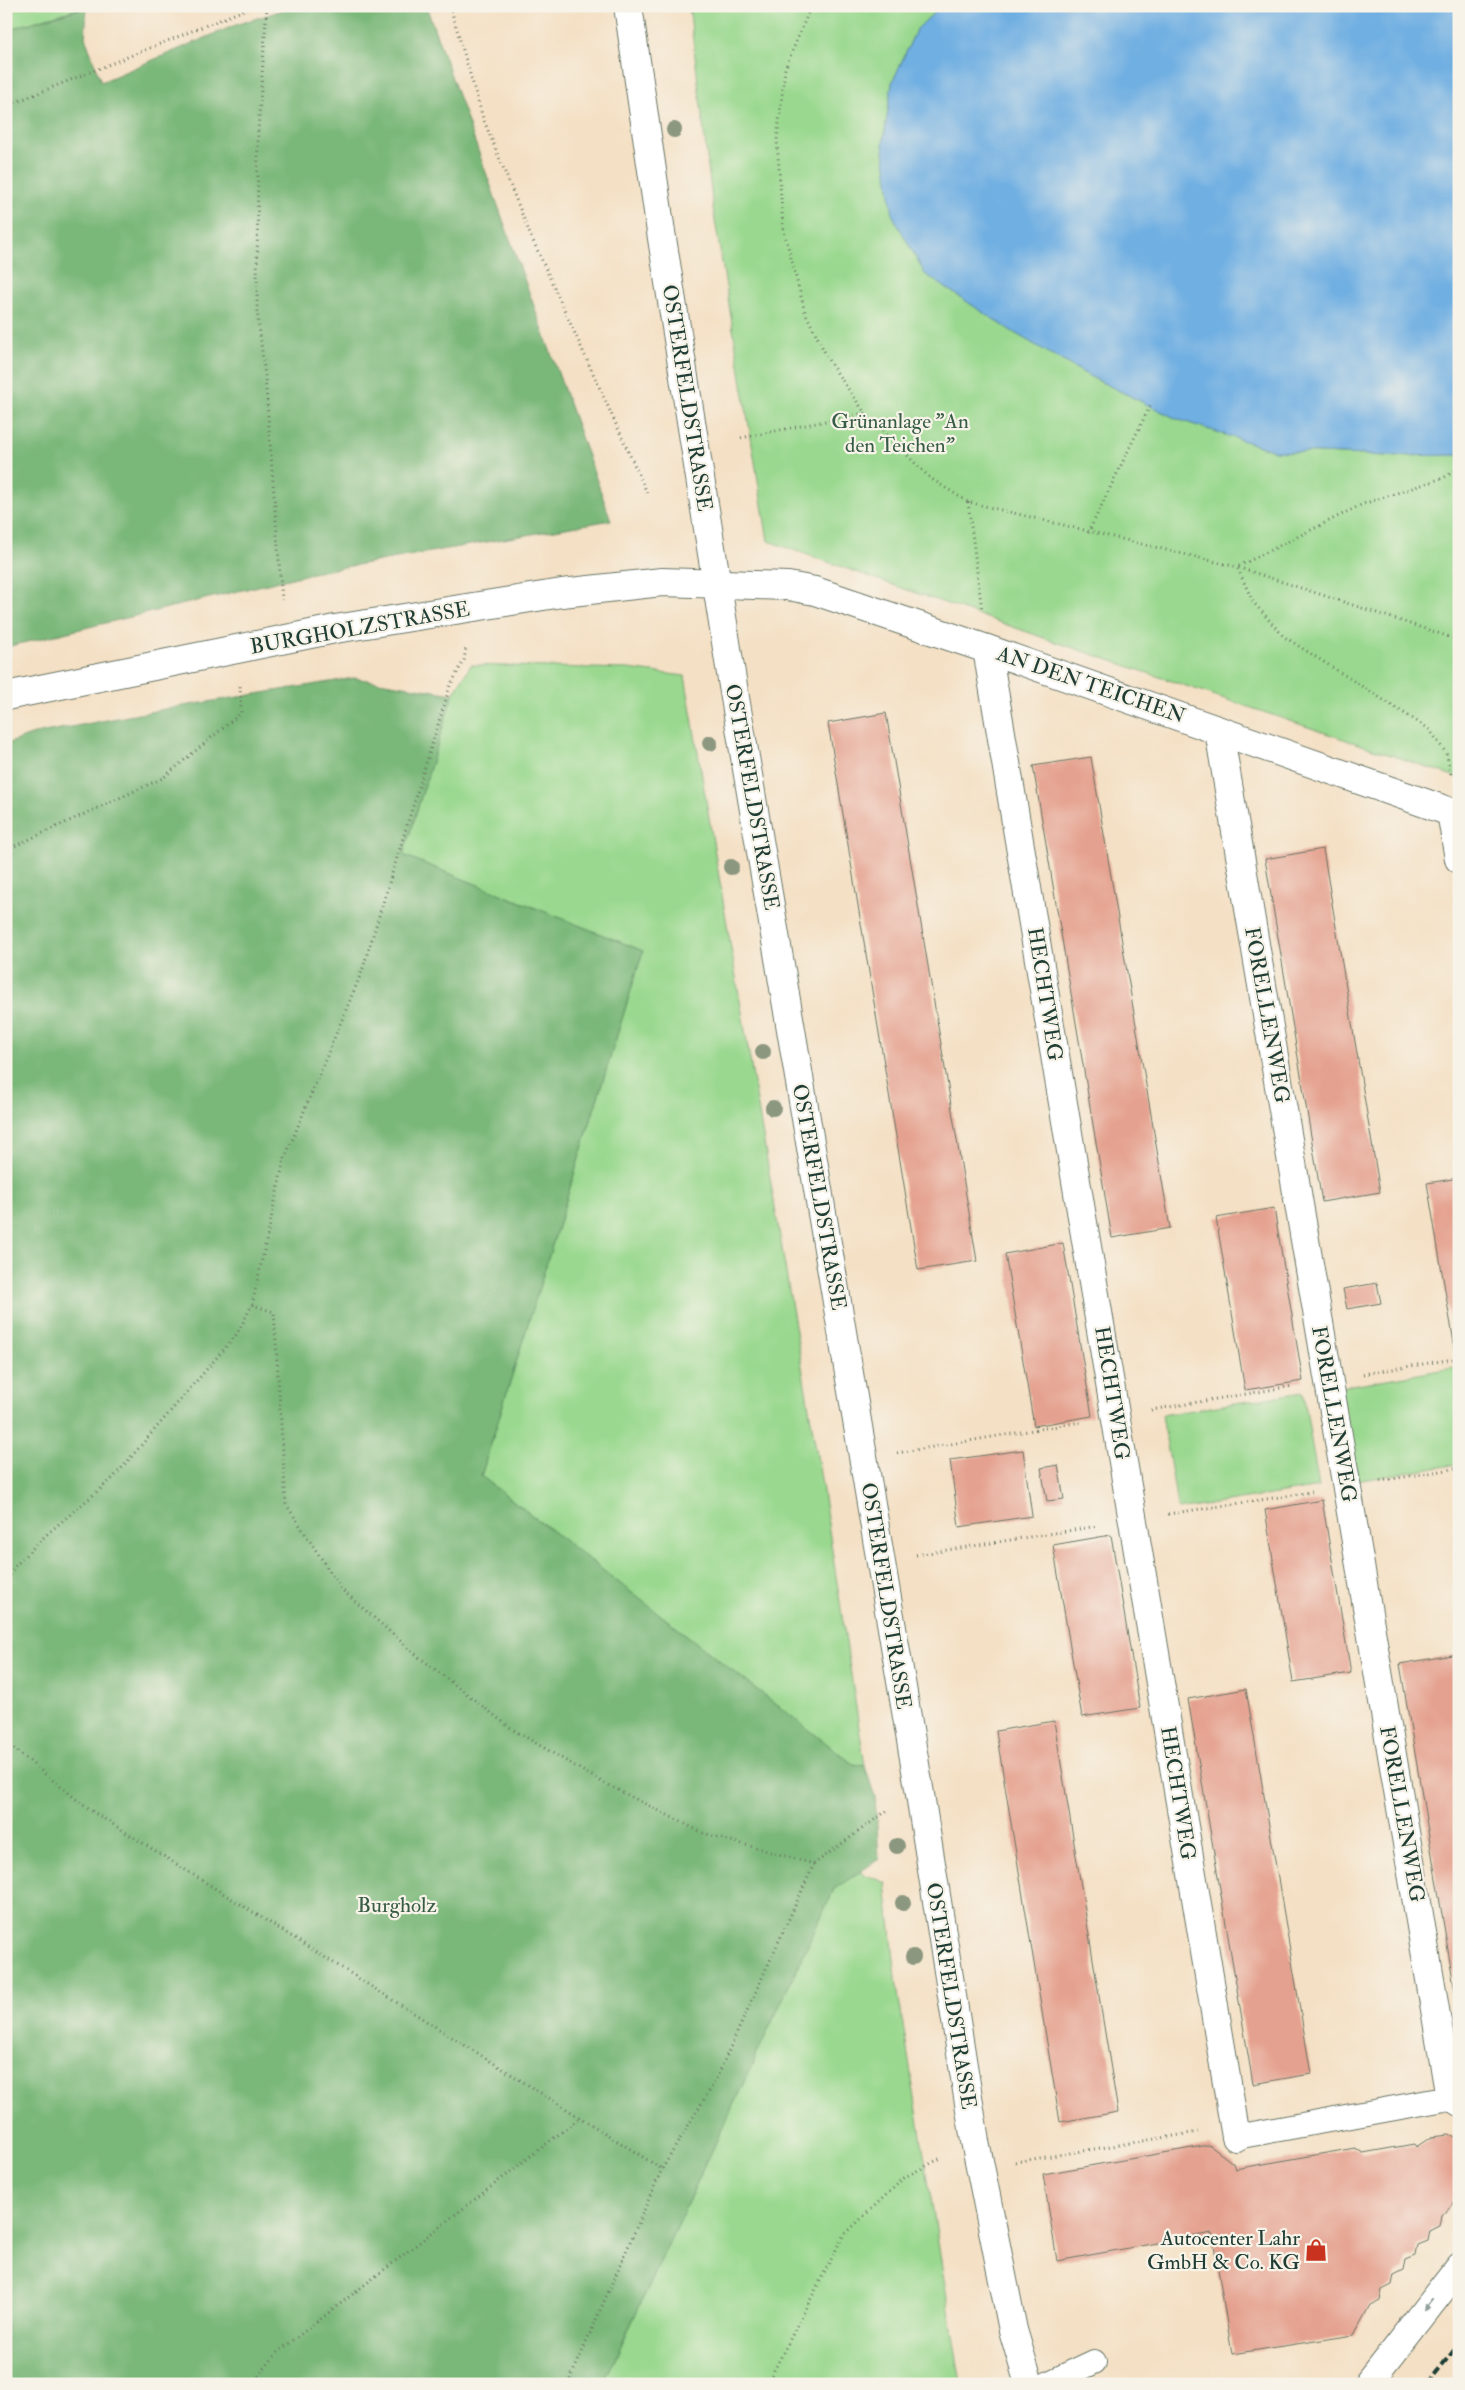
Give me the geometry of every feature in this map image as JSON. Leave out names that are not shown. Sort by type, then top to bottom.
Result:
[{"type":"street","name":"OSTERFELDSTRASSE","points":[[628,6],[660,232],[716,584],[864,1459],[975,2141],[1013,2330],[1028,2384]]},
{"type":"street","name":"BURGHOLZSTRASSE","points":[[6,696],[354,626],[600,588],[662,582],[716,584]]},
{"type":"street","name":"AN DEN TEICHEN","points":[[716,584],[788,586],[815,591],[988,649],[1455,814]]},
{"type":"street","name":"HECHTWEG","points":[[988,649],[1236,2137]]},
{"type":"street","name":"FORELLENWEG","points":[[1219,730],[1328,1380],[1454,2101]]},
{"type":"street","points":[[1455,814],[1459,859]]},
{"type":"street","points":[[1368,2384],[1459,2267]]},
{"type":"lane","points":[[1236,2137],[1454,2101]]},
{"type":"lane","points":[[1047,2384],[1094,2362]]},
{"type":"path","points":[[6,106],[254,6]]},
{"type":"path","points":[[267,6],[258,131],[256,300],[265,376],[282,600]]},
{"type":"path","points":[[450,6],[483,118],[519,208],[570,328],[648,495]]},
{"type":"path","points":[[811,6],[785,69],[777,140],[783,227],[805,312],[830,363],[865,413],[930,478],[968,502],[1237,568],[1459,640]]},
{"type":"path","points":[[1088,532],[1151,404]]},
{"type":"path","points":[[741,438],[865,413]]},
{"type":"path","points":[[1237,568],[1363,504],[1444,478],[1459,469]]},
{"type":"path","points":[[968,502],[988,649]]},
{"type":"path","points":[[1237,568],[1253,602],[1282,636],[1430,729],[1446,753],[1452,780],[1455,814]]},
{"type":"path","points":[[6,1584],[14,1567],[46,1535],[113,1478],[237,1334],[252,1306],[284,1160],[362,971],[450,686],[464,660],[466,648]]},
{"type":"path","points":[[6,850],[163,778],[241,713],[240,684]]},
{"type":"path","points":[[252,1306],[274,1312],[286,1504],[341,1589],[419,1657],[512,1729],[593,1777],[703,1833],[814,1864]]},
{"type":"path","points":[[864,1459],[1459,1358]]},
{"type":"path","points":[[6,1742],[87,1808],[662,2169]]},
{"type":"path","points":[[568,2384],[662,2169],[715,2081],[814,1864],[918,1788]]},
{"type":"path","points":[[252,2384],[278,2352],[580,2118]]},
{"type":"path","points":[[980,2167],[1217,2129],[1236,2137]]},
{"type":"path","points":[[767,2384],[843,2236],[905,2177],[975,2141]]},
{"type":"green space","points":[[6,6],[87,6],[6,30]]},
{"type":"green space","points":[[296,6],[426,6],[611,520],[317,572],[6,647],[6,30],[87,7],[85,37],[101,82],[238,24]]},
{"type":"green space","name":"Grünanlage \"An den Teichen\"","points":[[689,6],[941,6],[916,30],[892,83],[883,145],[925,274],[1013,332],[1089,376],[1177,419],[1275,451],[1389,456],[1459,455],[1459,778],[1047,639],[768,541],[713,208]]},
{"type":"green space","points":[[471,665],[628,669],[685,676],[823,1491],[865,1766],[853,1764],[481,1476],[643,951],[403,855],[453,694]]},
{"type":"green space","name":"Burgholz","points":[[354,678],[453,694],[403,855],[643,951],[481,1476],[853,1764],[865,1766],[875,1797],[879,1859],[834,1889],[603,2384],[6,2384],[6,744],[34,734],[165,709]]},
{"type":"green space","points":[[1459,1367],[1459,1464],[1356,1481],[1340,1387]]},
{"type":"green space","points":[[1303,1392],[1319,1487],[1178,1510],[1162,1415]]},
{"type":"green space","points":[[859,1872],[886,1883],[897,1987],[961,2384],[603,2384],[834,1889]]},
{"type":"water","points":[[941,6],[1459,6],[1459,455],[1389,456],[1275,451],[1177,419],[1089,376],[1013,332],[925,274],[893,216],[883,145],[892,83],[916,30]]},
{"type":"building","points":[[886,713],[977,1261],[918,1270],[828,723]]},
{"type":"building","points":[[1091,757],[1170,1228],[1112,1238],[1033,766]]},
{"type":"building","points":[[1323,849],[1380,1192],[1322,1202],[1265,859]]},
{"type":"building","points":[[1459,1178],[1459,1354],[1456,1355],[1427,1183]]},
{"type":"building","points":[[1274,1208],[1303,1381],[1245,1390],[1216,1218]]},
{"type":"building","points":[[1063,1243],[1092,1416],[1034,1426],[1005,1254]]},
{"type":"building","points":[[1377,1283],[1381,1303],[1347,1309],[1343,1289]]},
{"type":"building","points":[[1023,1450],[1032,1516],[959,1527],[950,1460]]},
{"type":"building","points":[[1058,1465],[1064,1499],[1047,1501],[1041,1468]]},
{"type":"building","points":[[1322,1500],[1351,1673],[1293,1682],[1265,1510]]},
{"type":"building","points":[[1111,1535],[1140,1708],[1082,1717],[1053,1545]]},
{"type":"building","points":[[1458,1654],[1459,1661],[1458,2010],[1400,1664]]},
{"type":"building","points":[[1246,1689],[1311,2074],[1253,2084],[1188,1699]]},
{"type":"building","points":[[1054,1721],[1118,2112],[1060,2122],[996,1731]]},
{"type":"building","name":"Autocenter Lahr GmbH & Co. KG","points":[[1448,2135],[1459,2140],[1459,2197],[1442,2215],[1440,2226],[1430,2231],[1428,2241],[1418,2245],[1416,2256],[1406,2260],[1404,2270],[1394,2275],[1392,2285],[1382,2290],[1380,2300],[1370,2305],[1354,2335],[1232,2354],[1212,2233],[1057,2261],[1043,2174],[1209,2145],[1233,2163],[1235,2169],[1355,2148],[1363,2153],[1414,2144],[1416,2147],[1431,2137]]},
{"type":"railway","points":[[1427,2384],[1459,2344]]},
{"type":"railway","points":[[1454,2384],[1459,2378]]},
{"type":"place","name":"Autocenter Lahr GmbH & Co. KG","points":[[1316,2250]]}]
